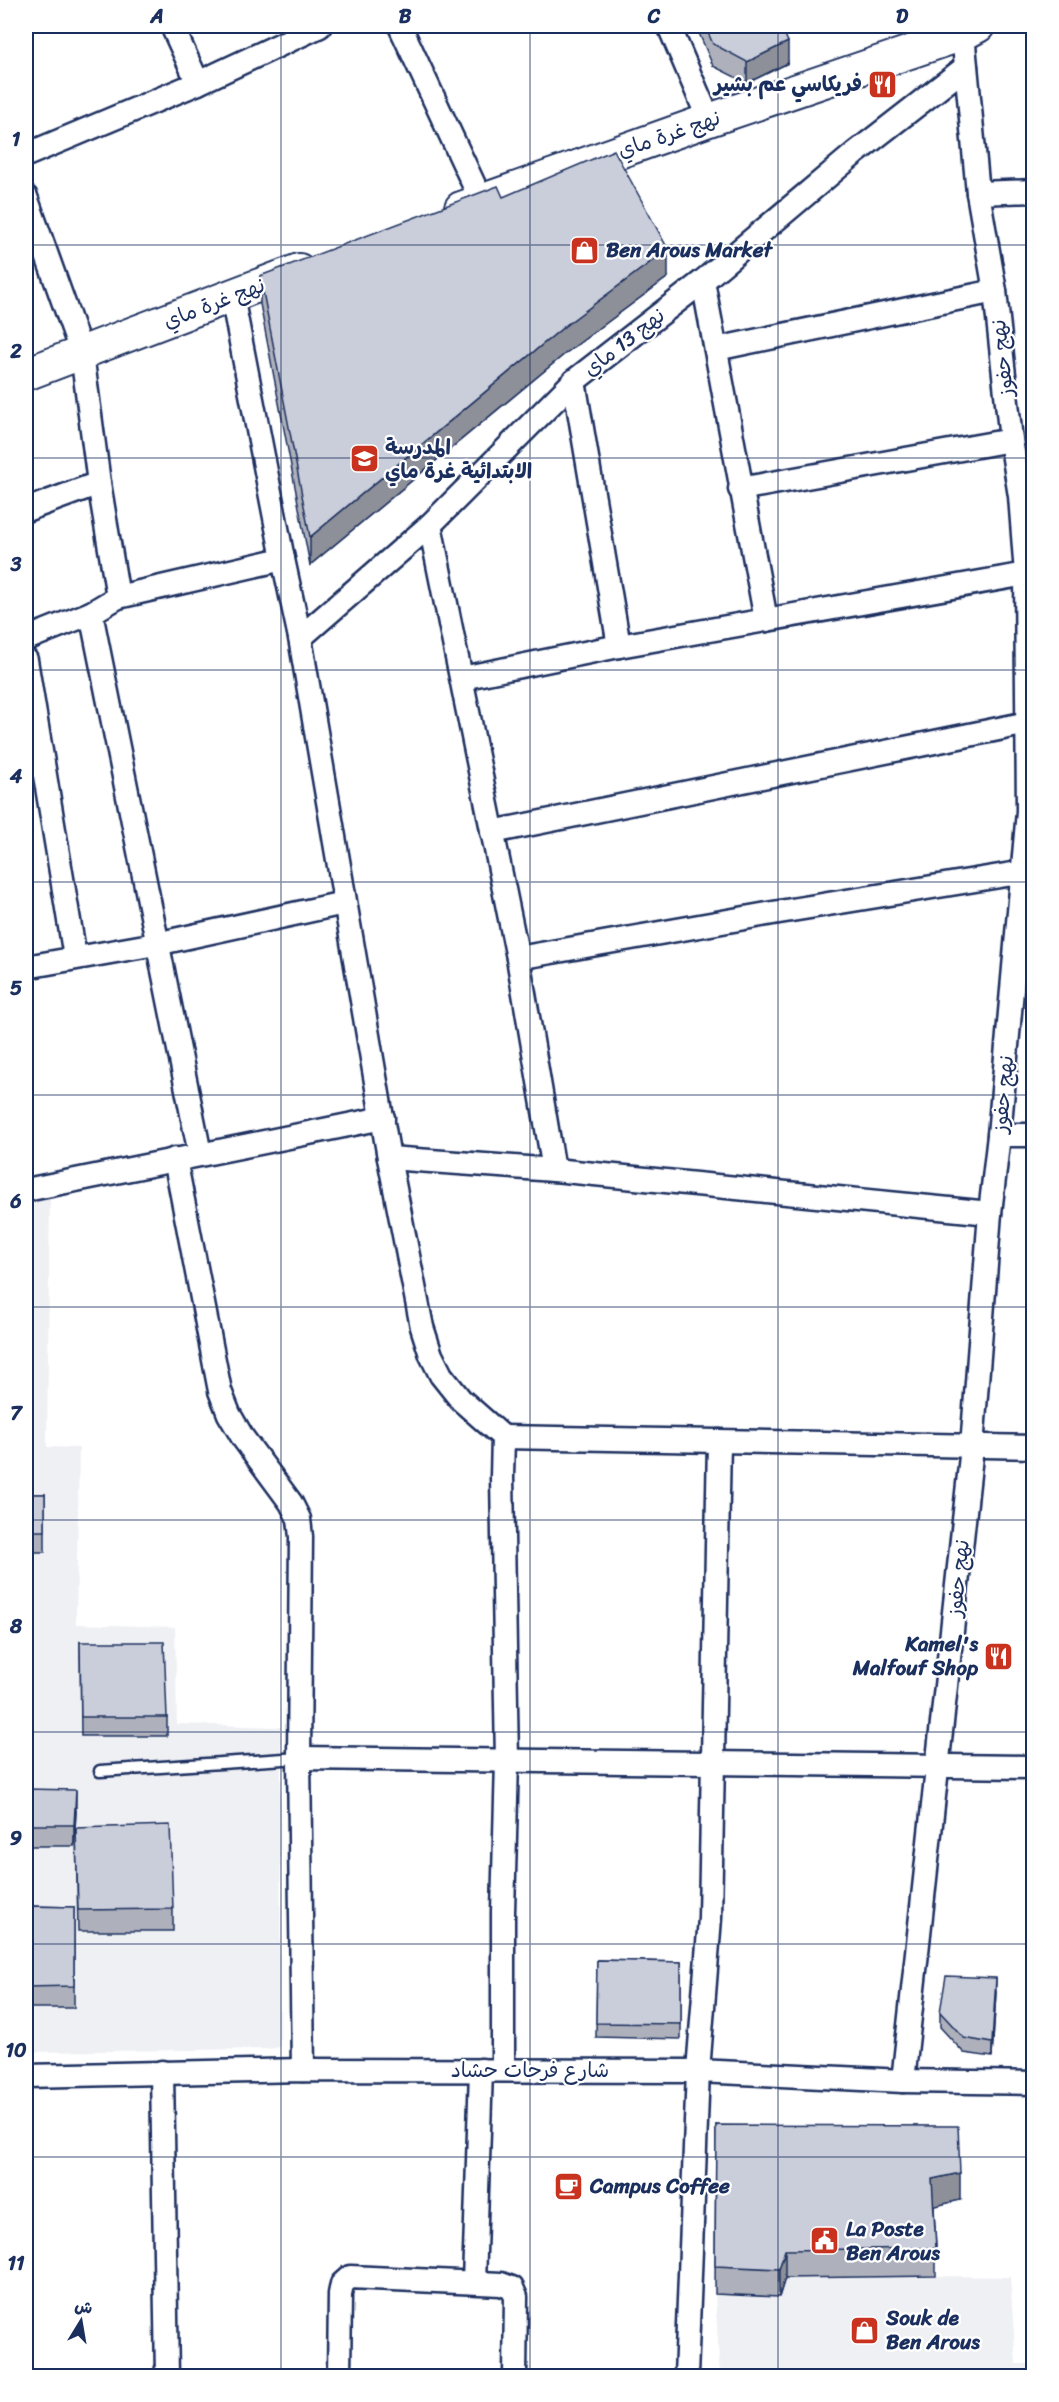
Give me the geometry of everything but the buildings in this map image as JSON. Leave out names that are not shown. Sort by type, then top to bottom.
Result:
[{"type":"street","points":[[172,26],[198,83]]},
{"type":"street","points":[[26,154],[198,83],[320,26]]},
{"type":"street","points":[[400,26],[481,200]]},
{"type":"street","points":[[669,26],[709,120]]},
{"type":"street","name":"نهج غرة ماي","points":[[438,216],[970,30]]},
{"type":"street","name":"نهج حفوز","points":[[903,2081],[972,1446],[990,1213],[1031,811],[1026,574],[1027,496],[1011,440],[995,291],[978,193],[966,67],[970,30]]},
{"type":"street","name":"نهج 13 ماي","points":[[300,638],[430,525],[574,381],[703,281],[854,154],[966,67]]},
{"type":"street","points":[[978,193],[1034,191]]},
{"type":"street","points":[[26,197],[82,354],[99,483],[118,597]]},
{"type":"street","name":"نهج غرة ماي","points":[[26,374],[329,258]]},
{"type":"street","points":[[703,281],[766,620]]},
{"type":"street","points":[[716,349],[995,291]]},
{"type":"street","points":[[232,296],[300,638],[389,1158],[422,1327],[431,1355],[441,1375],[461,1400],[503,1437],[1034,1447]]},
{"type":"street","points":[[574,381],[619,646]]},
{"type":"street","points":[[740,489],[1011,440]]},
{"type":"street","points":[[26,510],[99,483]]},
{"type":"street","points":[[430,525],[518,958],[554,1170]]},
{"type":"street","points":[[26,639],[91,613],[118,597],[283,559]]},
{"type":"street","points":[[462,678],[619,646],[1026,574]]},
{"type":"street","points":[[91,613],[200,1154]]},
{"type":"street","points":[[26,660],[75,957]]},
{"type":"street","points":[[492,832],[1028,723]]},
{"type":"street","points":[[518,958],[772,913],[1024,872]]},
{"type":"street","points":[[26,967],[156,944],[344,903]]},
{"type":"street","points":[[26,1190],[383,1118]]},
{"type":"street","points":[[999,1135],[1034,1135]]},
{"type":"street","points":[[389,1158],[554,1170],[990,1213]]},
{"type":"street","points":[[175,1160],[220,1391],[243,1438],[291,1503],[299,1519],[301,1537],[299,1758],[303,2070]]},
{"type":"street","points":[[503,1437],[507,1761],[503,1912],[503,2070]]},
{"type":"street","points":[[686,2376],[698,2071],[710,1918],[720,1441]]},
{"type":"street","points":[[299,1758],[1034,1767]]},
{"type":"street","name":"شارع فرحات حشاد","points":[[26,2076],[303,2070],[698,2071],[903,2081],[1034,2084]]},
{"type":"street","points":[[474,2282],[481,2070]]},
{"type":"street","points":[[162,2072],[166,2376]]},
{"type":"street","points":[[339,2376],[340,2294],[342,2284],[350,2277],[474,2282],[501,2284],[512,2288],[516,2297],[515,2376]]},
{"type":"lane","points":[[100,1771],[299,1758]]},
{"type":"shaded area","points":[[50,1185],[47,1447],[79,1448],[76,1624],[175,1627],[177,1724],[281,1727],[280,2047],[26,2052],[26,1190]]},
{"type":"shaded area","name":"Souk de Ben Arous","points":[[1010,2277],[1016,2364],[1033,2364],[1033,2376],[720,2376],[715,2294],[779,2297],[785,2278]]},
{"type":"place","name":"فريكاسي عم بشير","points":[[883,84]]},
{"type":"place","name":"Ben Arous Market","points":[[585,250]]},
{"type":"place","name":"المدرسة الابتدائية غرة ماي","points":[[364,459]]},
{"type":"place","name":"Kamel's Malfouf Shop","points":[[999,1656]]},
{"type":"place","name":"Campus Coffee","points":[[569,2186]]},
{"type":"place","name":"La Poste Ben Arous","points":[[825,2241]]},
{"type":"place","name":"Souk de Ben Arous","points":[[865,2330]]}]
